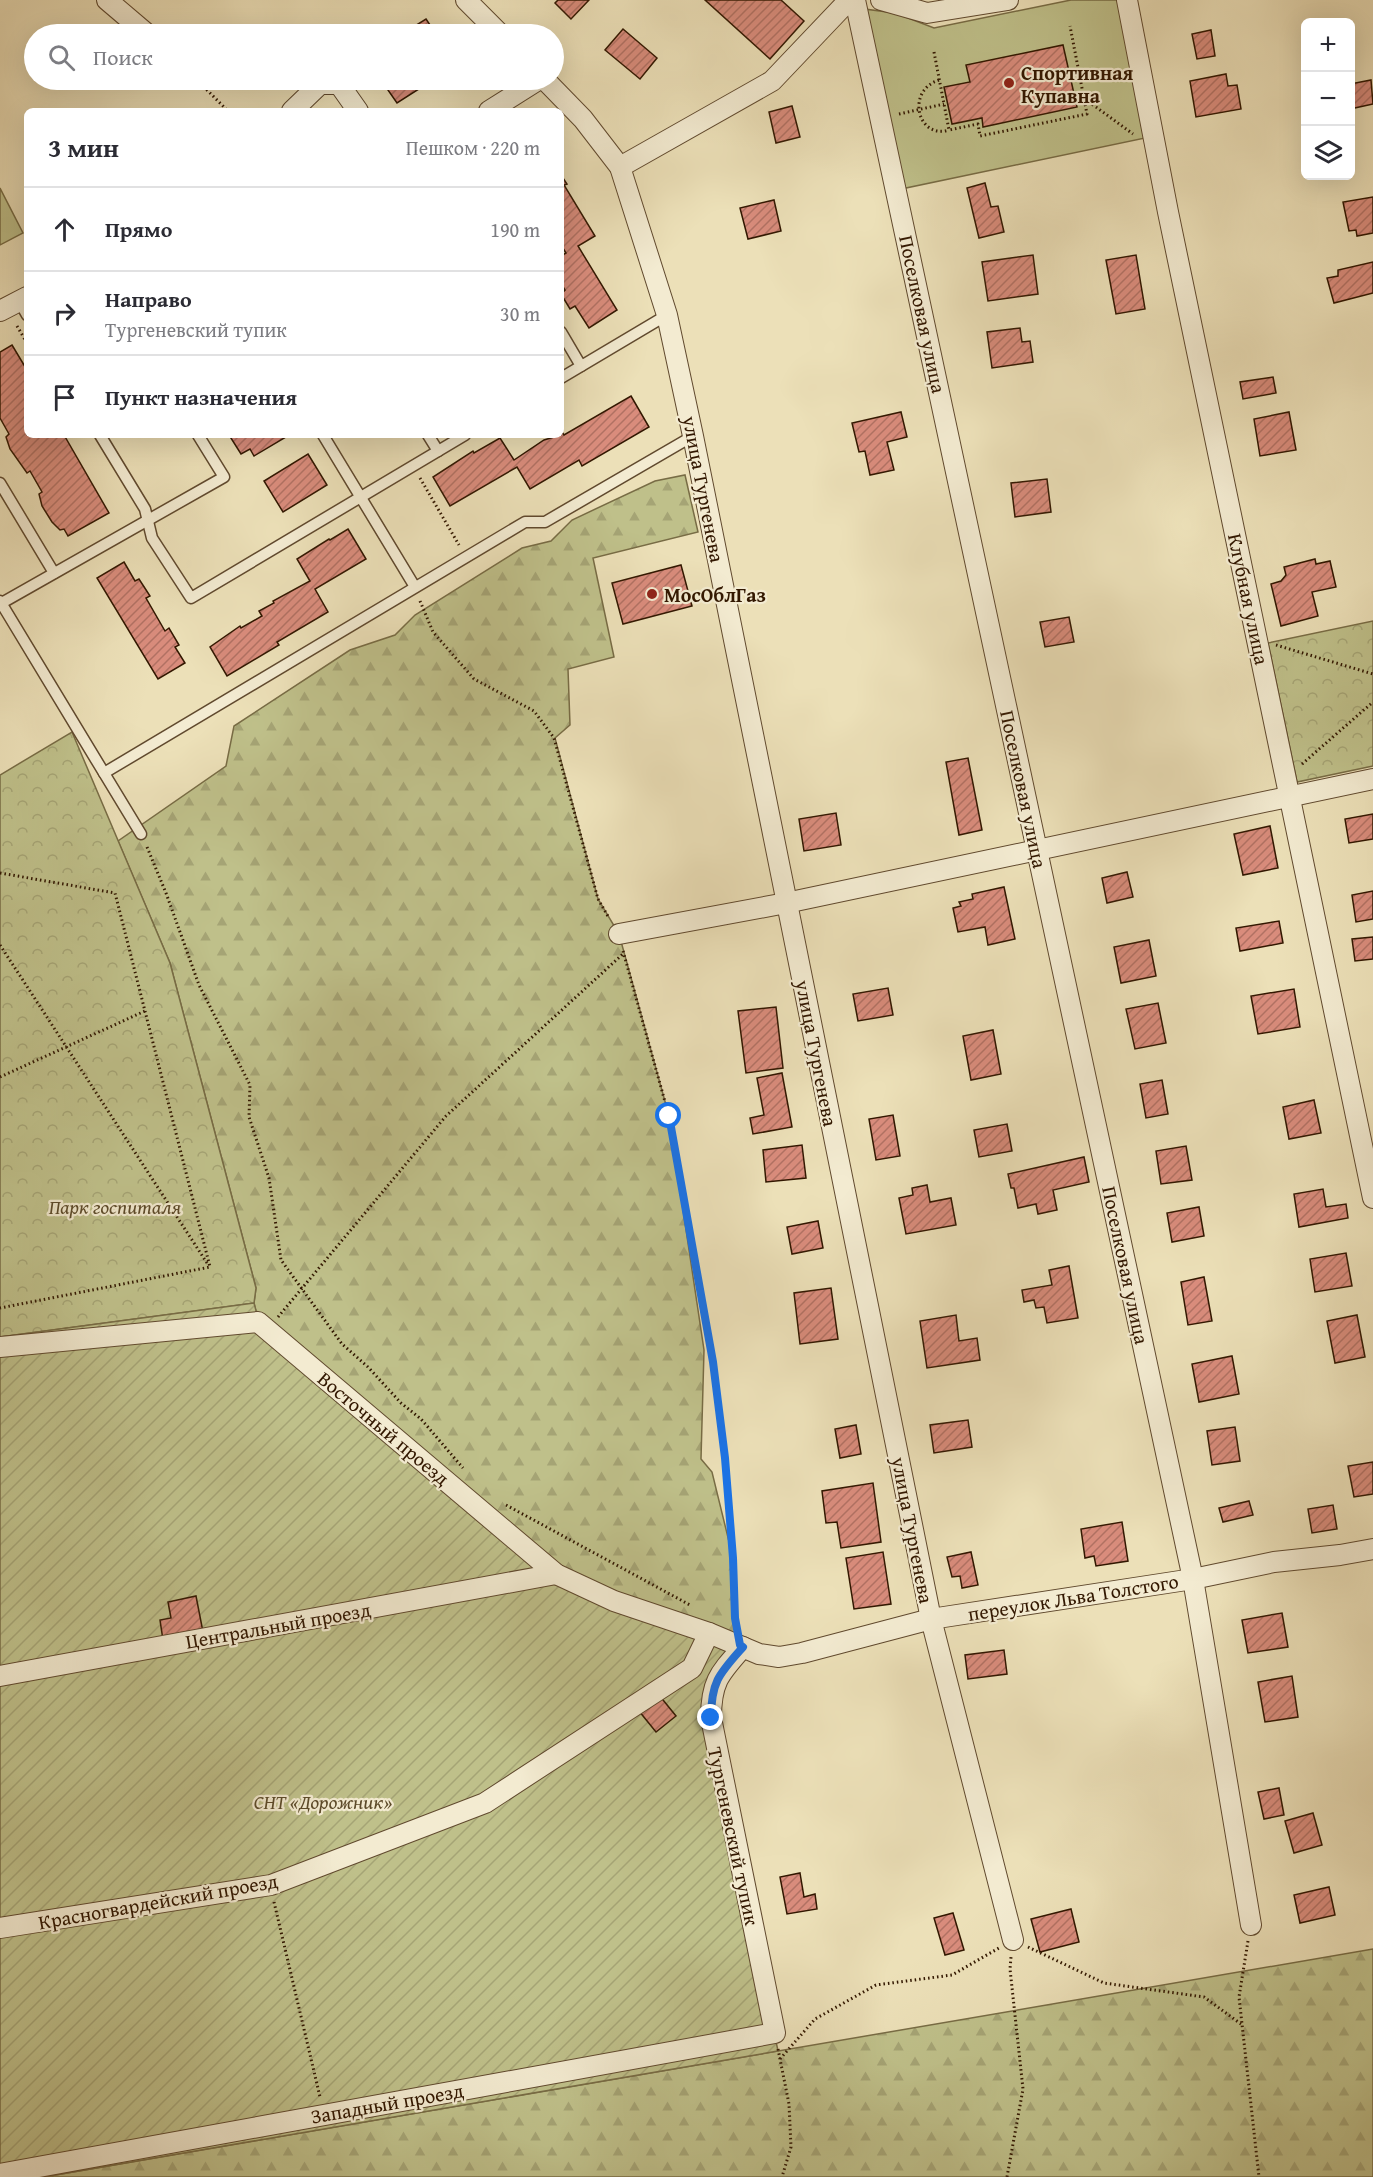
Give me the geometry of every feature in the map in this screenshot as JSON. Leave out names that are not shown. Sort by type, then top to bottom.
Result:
[{"type":"street","points":[[107,0],[135,24]]},
{"type":"street","points":[[466,0],[490,24]]},
{"type":"street","points":[[555,90],[583,119],[620,167],[772,81],[849,0]]},
{"type":"street","name":"Поселковая улица","points":[[855,0],[1193,1579],[1251,1925]]},
{"type":"street","points":[[881,0],[927,13],[1008,0]]},
{"type":"street","name":"Клубная улица","points":[[1127,0],[1373,1198]]},
{"type":"street","points":[[295,108],[314,90]]},
{"type":"street","points":[[343,90],[356,108]]},
{"type":"street","points":[[494,108],[522,90]]},
{"type":"street","name":"улица Тургенева","points":[[620,167],[667,315],[931,1619],[1013,1940]]},
{"type":"street","points":[[7,316],[24,305]]},
{"type":"street","points":[[619,934],[786,903],[1037,850],[1288,788],[1373,779]]},
{"type":"street","name":"Восточный проезд","points":[[0,1347],[258,1322],[556,1574],[614,1601],[742,1646]]},
{"type":"street","name":"переулок Льва Толстого","points":[[742,1646],[759,1654],[779,1656],[802,1653],[931,1619],[1193,1579],[1274,1562],[1373,1549]]},
{"type":"street","name":"Центральный проезд","points":[[0,1676],[556,1574]]},
{"type":"street","name":"Красногвардейский проезд","points":[[0,1928],[271,1885],[485,1803],[692,1668],[709,1633]]},
{"type":"street","name":"Тургеневский тупик","points":[[742,1646],[720,1673],[714,1688],[711,1718],[775,2033]]},
{"type":"street","name":"Западный проезд","points":[[0,2174],[775,2033]]},
{"type":"lane","points":[[564,376],[667,315]]},
{"type":"lane","points":[[564,337],[581,366]]},
{"type":"lane","points":[[104,773],[525,522],[545,522],[693,436]]},
{"type":"lane","points":[[102,438],[145,509],[152,538],[191,598],[460,438]]},
{"type":"lane","points":[[141,834],[0,603],[224,477],[200,438]]},
{"type":"lane","points":[[325,438],[415,587]]},
{"type":"lane","points":[[430,438],[438,451]]},
{"type":"lane","points":[[0,483],[54,573]]},
{"type":"path","points":[[939,80],[923,91],[918,109],[929,126],[939,131],[978,124],[980,136],[1087,114],[1070,26]]},
{"type":"path","points":[[934,52],[950,130]]},
{"type":"path","points":[[207,90],[225,108]]},
{"type":"path","points":[[1084,98],[1157,151]]},
{"type":"path","points":[[895,115],[944,104]]},
{"type":"path","points":[[7,316],[24,339]]},
{"type":"path","points":[[413,466],[466,557]]},
{"type":"path","points":[[415,587],[433,632],[474,680],[534,711],[555,738],[598,899],[619,934],[669,1116],[713,1362],[725,1458],[735,1618],[742,1646]]},
{"type":"path","points":[[1257,639],[1373,674]]},
{"type":"path","points":[[1288,788],[1373,702]]},
{"type":"path","points":[[141,834],[166,893],[199,985],[250,1085],[249,1117],[269,1178],[281,1260],[342,1344],[368,1367],[401,1403],[421,1419],[463,1469]]},
{"type":"path","points":[[0,873],[115,893],[210,1267]]},
{"type":"path","points":[[0,945],[210,1267]]},
{"type":"path","points":[[267,1330],[446,1116],[624,953]]},
{"type":"path","points":[[0,1077],[145,1011]]},
{"type":"path","points":[[0,1308],[210,1267]]},
{"type":"path","points":[[505,1505],[697,1609]]},
{"type":"path","points":[[271,1885],[324,2115]]},
{"type":"path","points":[[1251,1925],[1239,1997],[1259,2177]]},
{"type":"path","points":[[1013,1940],[1104,1983],[1204,1997],[1242,2025]]},
{"type":"path","points":[[780,2060],[815,2019],[876,1985],[952,1975],[1013,1940]]},
{"type":"path","points":[[1007,2177],[1023,2089],[1010,1969],[1013,1940]]},
{"type":"path","points":[[775,2033],[789,2104],[791,2147],[782,2177]]},
{"type":"green space","name":"Спортивная Купавна","points":[[1071,0],[1122,0],[1150,137],[901,189],[864,9],[895,13],[934,28]]},
{"type":"green space","points":[[0,188],[23,233],[0,245]]},
{"type":"green space","points":[[685,475],[698,532],[593,558],[614,657],[568,669],[570,725],[555,738],[598,899],[619,934],[669,1116],[704,1350],[701,1459],[712,1472],[733,1558],[735,1618],[740,1645],[556,1574],[258,1322],[254,1303],[256,1288],[170,963],[118,841],[226,766],[234,726],[350,650],[395,635],[415,615],[522,548],[551,541],[572,520],[655,481]]},
{"type":"green space","points":[[1373,621],[1373,766],[1297,782],[1268,643]]},
{"type":"green space","name":"Парк госпиталя","points":[[72,732],[170,963],[256,1288],[254,1303],[0,1337],[0,775]]},
{"type":"green space","name":"СНТ «Дорожник»","points":[[254,1303],[259,1322],[556,1574],[743,1647],[720,1673],[713,1734],[778,2051],[44,2177],[0,2177],[0,1337]]},
{"type":"green space","points":[[1373,1949],[1373,2177],[44,2177]]},
{"type":"building","points":[[558,0],[589,0],[571,19],[555,3]]},
{"type":"building","points":[[705,0],[781,0],[804,21],[770,59]]},
{"type":"building","points":[[426,19],[429,24],[418,24]]},
{"type":"building","points":[[623,29],[657,58],[640,79],[605,50]]},
{"type":"building","points":[[1211,30],[1215,56],[1197,59],[1192,34]]},
{"type":"building","points":[[1063,45],[1077,107],[983,127],[982,118],[952,124],[944,87],[970,82],[966,65]]},
{"type":"building","points":[[1226,74],[1228,86],[1237,85],[1241,109],[1196,117],[1190,81]]},
{"type":"building","points":[[1371,80],[1373,104],[1355,108],[1355,83]]},
{"type":"building","points":[[388,90],[417,90],[397,103]]},
{"type":"building","points":[[792,106],[800,137],[776,143],[769,112]]},
{"type":"building","points":[[985,183],[991,207],[998,206],[1004,232],[979,238],[967,188]]},
{"type":"building","points":[[564,185],[595,236],[578,246],[617,310],[589,328],[575,306],[570,309],[564,299],[564,254],[566,253],[564,250]]},
{"type":"building","points":[[1373,197],[1373,233],[1357,236],[1356,230],[1349,231],[1343,202]]},
{"type":"building","points":[[774,200],[781,231],[748,239],[740,208]]},
{"type":"building","points":[[1033,255],[1038,294],[988,301],[982,262]]},
{"type":"building","points":[[1136,255],[1145,309],[1116,314],[1106,260]]},
{"type":"building","points":[[1373,262],[1373,293],[1334,303],[1327,278],[1338,276],[1338,270]]},
{"type":"building","points":[[1020,328],[1022,342],[1030,341],[1033,362],[992,368],[987,332]]},
{"type":"building","points":[[12,345],[24,365],[24,438],[66,438],[109,513],[68,536],[64,529],[60,530],[52,522],[42,506],[39,494],[42,492],[30,471],[27,473],[10,449],[6,437],[9,434],[0,418],[0,352]]},
{"type":"building","points":[[1273,377],[1276,393],[1243,399],[1240,382]]},
{"type":"building","points":[[631,396],[649,427],[582,466],[579,460],[530,489],[517,467],[450,506],[433,477],[473,451],[474,453],[500,438],[514,460],[544,440],[564,438],[564,435]]},
{"type":"building","points":[[901,412],[907,437],[887,442],[894,470],[870,475],[865,451],[859,452],[852,423]]},
{"type":"building","points":[[1289,412],[1296,450],[1260,456],[1254,419]]},
{"type":"building","points":[[231,438],[284,438],[254,456],[250,449],[241,454]]},
{"type":"building","points":[[308,454],[327,485],[283,512],[264,481]]},
{"type":"building","points":[[1047,479],[1051,512],[1015,517],[1011,483]]},
{"type":"building","points":[[348,529],[366,559],[315,589],[328,612],[277,642],[279,645],[227,676],[210,647],[240,626],[241,628],[262,616],[259,611],[274,603],[273,601],[310,581],[297,559]]},
{"type":"building","points":[[1315,559],[1316,564],[1330,561],[1336,587],[1312,592],[1318,616],[1281,626],[1271,584],[1281,581],[1286,575],[1284,567]]},
{"type":"building","points":[[124,562],[135,581],[139,579],[150,596],[146,598],[165,631],[169,628],[179,645],[175,647],[185,663],[158,679],[97,578]]},
{"type":"building","name":"МосОблГаз","points":[[681,565],[692,606],[623,624],[612,583]]},
{"type":"building","points":[[1069,617],[1074,642],[1045,647],[1040,622]]},
{"type":"building","points":[[968,758],[982,830],[959,835],[946,762]]},
{"type":"building","points":[[836,813],[841,845],[804,851],[799,819]]},
{"type":"building","points":[[1373,814],[1373,839],[1349,843],[1345,819]]},
{"type":"building","points":[[1270,826],[1278,868],[1243,875],[1234,834]]},
{"type":"building","points":[[1127,872],[1133,897],[1107,903],[1102,878]]},
{"type":"building","points":[[1004,887],[1015,939],[988,945],[985,927],[958,932],[953,908],[961,906],[959,902],[973,899],[972,894]]},
{"type":"building","points":[[1373,891],[1373,919],[1356,922],[1352,895]]},
{"type":"building","points":[[1279,921],[1283,943],[1240,951],[1236,928]]},
{"type":"building","points":[[1373,937],[1373,959],[1355,961],[1352,939]]},
{"type":"building","points":[[1149,940],[1156,976],[1121,983],[1114,947]]},
{"type":"building","points":[[888,988],[893,1015],[858,1021],[853,994]]},
{"type":"building","points":[[1294,989],[1300,1027],[1258,1034],[1251,996]]},
{"type":"building","points":[[1158,1003],[1166,1043],[1135,1049],[1126,1009]]},
{"type":"building","points":[[776,1007],[783,1068],[746,1073],[738,1011]]},
{"type":"building","points":[[993,1030],[1001,1074],[971,1080],[963,1036]]},
{"type":"building","points":[[782,1073],[792,1127],[753,1134],[750,1118],[764,1115],[757,1078]]},
{"type":"building","points":[[1162,1080],[1168,1114],[1146,1118],[1140,1084]]},
{"type":"building","points":[[1314,1100],[1321,1133],[1289,1139],[1283,1107]]},
{"type":"building","points":[[893,1115],[900,1156],[876,1160],[869,1119]]},
{"type":"building","points":[[1007,1124],[1012,1151],[979,1157],[974,1130]]},
{"type":"building","points":[[802,1145],[806,1178],[766,1182],[763,1150]]},
{"type":"building","points":[[1186,1146],[1192,1180],[1161,1184],[1156,1151]]},
{"type":"building","points":[[1084,1157],[1089,1182],[1053,1190],[1057,1210],[1038,1214],[1036,1204],[1018,1208],[1014,1188],[1011,1188],[1008,1174]]},
{"type":"building","points":[[927,1185],[930,1202],[951,1198],[956,1225],[906,1234],[899,1198],[913,1195],[912,1188]]},
{"type":"building","points":[[1323,1189],[1326,1207],[1346,1204],[1348,1218],[1299,1227],[1294,1194]]},
{"type":"building","points":[[1199,1207],[1204,1236],[1172,1242],[1167,1213]]},
{"type":"building","points":[[818,1221],[823,1248],[792,1254],[787,1227]]},
{"type":"building","points":[[1346,1253],[1352,1286],[1315,1292],[1310,1259]]},
{"type":"building","points":[[1069,1266],[1078,1318],[1047,1323],[1044,1307],[1036,1308],[1034,1300],[1024,1302],[1022,1290],[1052,1285],[1049,1270]]},
{"type":"building","points":[[1204,1277],[1212,1321],[1188,1325],[1181,1282]]},
{"type":"building","points":[[831,1288],[838,1339],[800,1344],[794,1293]]},
{"type":"building","points":[[956,1315],[959,1341],[977,1338],[980,1360],[927,1368],[920,1321]]},
{"type":"building","points":[[1357,1315],[1365,1357],[1335,1363],[1327,1321]]},
{"type":"building","points":[[1232,1356],[1239,1394],[1199,1402],[1192,1364]]},
{"type":"building","points":[[968,1420],[972,1447],[934,1453],[930,1425]]},
{"type":"building","points":[[856,1425],[861,1454],[840,1458],[835,1429]]},
{"type":"building","points":[[1235,1427],[1240,1461],[1212,1465],[1207,1431]]},
{"type":"building","points":[[1373,1462],[1373,1494],[1354,1497],[1348,1466]]},
{"type":"building","points":[[873,1483],[881,1542],[841,1548],[837,1522],[826,1523],[822,1491]]},
{"type":"building","points":[[1249,1501],[1253,1515],[1223,1522],[1219,1508]]},
{"type":"building","points":[[1333,1505],[1337,1529],[1312,1533],[1308,1509]]},
{"type":"building","points":[[1122,1522],[1128,1561],[1096,1566],[1094,1556],[1085,1558],[1081,1529]]},
{"type":"building","points":[[883,1552],[891,1604],[854,1609],[846,1558]]},
{"type":"building","points":[[971,1552],[978,1585],[962,1588],[960,1576],[952,1577],[947,1557]]},
{"type":"building","points":[[196,1596],[203,1632],[163,1640],[160,1620],[171,1618],[168,1602]]},
{"type":"building","points":[[1282,1613],[1288,1647],[1248,1653],[1242,1620]]},
{"type":"building","points":[[1004,1650],[1007,1674],[968,1679],[965,1655]]},
{"type":"building","points":[[1292,1676],[1298,1717],[1265,1722],[1258,1682]]},
{"type":"building","points":[[659,1695],[676,1716],[656,1732],[639,1711]]},
{"type":"building","points":[[1279,1788],[1284,1815],[1264,1819],[1258,1792]]},
{"type":"building","points":[[1313,1813],[1322,1845],[1294,1853],[1285,1821]]},
{"type":"building","points":[[800,1873],[804,1897],[815,1894],[817,1909],[787,1914],[780,1877]]},
{"type":"building","points":[[1329,1887],[1335,1915],[1300,1923],[1294,1895]]},
{"type":"building","points":[[1071,1909],[1079,1942],[1040,1952],[1031,1919]]},
{"type":"building","points":[[953,1913],[964,1950],[945,1955],[934,1918]]},
{"type":"place","name":"Спортивная Купавна","points":[[1009,83]]},
{"type":"place","name":"МосОблГаз","points":[[652,594]]},
{"type":"route","points":[[669,1116],[713,1362],[725,1458],[735,1618],[740,1645],[743,1647],[720,1673],[711,1702],[711,1718]]}]
